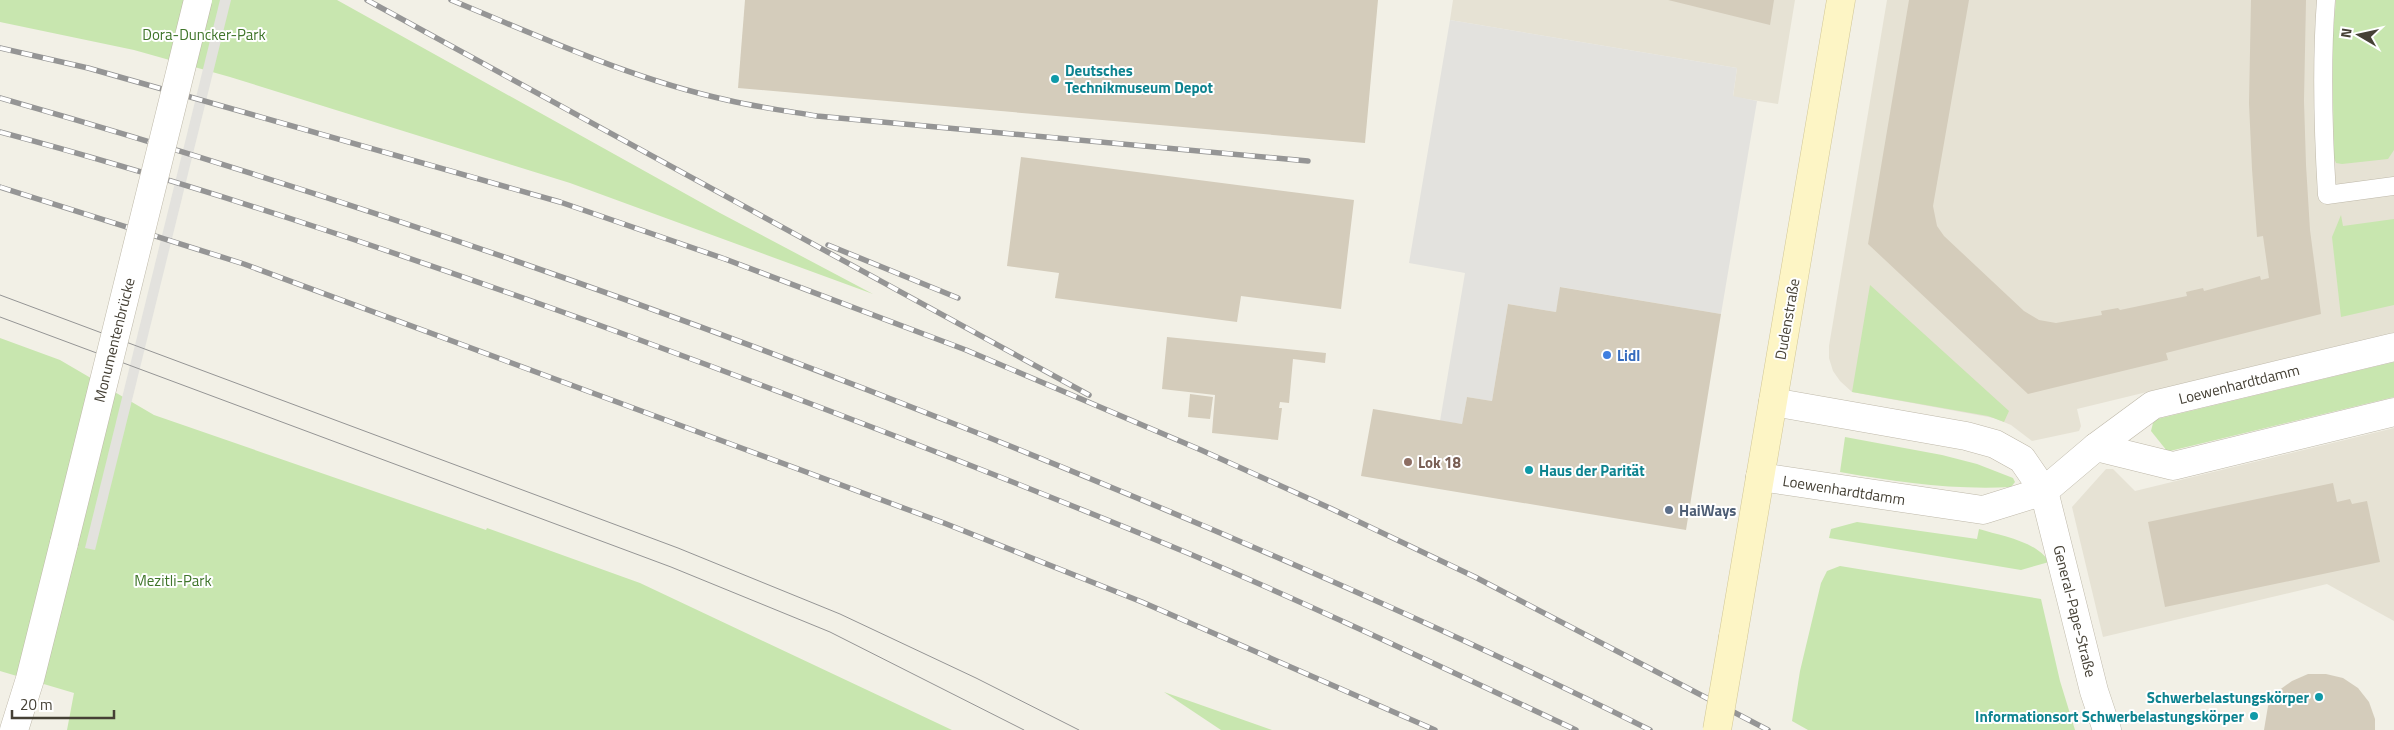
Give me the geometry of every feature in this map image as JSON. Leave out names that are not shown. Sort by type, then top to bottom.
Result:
[{"type":"main road","name":"Dudenstraße","points":[[1717,730],[1841,0]]},
{"type":"street","name":"Monumentenbrücke","points":[[14,730],[30,679],[198,0]]},
{"type":"street","name":"Loewenhardtdamm","points":[[1760,477],[1983,510],[2044,491],[2096,448],[2153,405],[2394,347]]},
{"type":"street","points":[[1772,402],[1966,436],[1995,444],[2022,459],[2044,491]]},
{"type":"street","points":[[2096,448],[2174,466],[2394,412]]},
{"type":"street","name":"General-Pape-Straße","points":[[2044,491],[2094,691],[2107,730]]},
{"type":"lane","points":[[2326,0],[2323,37],[2323,124],[2327,195],[2394,186]]},
{"type":"shaded area","points":[[220,0],[231,0],[95,550],[85,548]]},
{"type":"shaded area","points":[[1453,0],[1795,0],[1778,104],[1733,97],[1737,68],[1450,20]]},
{"type":"shaded area","points":[[1887,0],[2394,0],[2394,332],[2077,409],[2081,426],[2079,431],[2032,441],[2011,425],[1994,418],[1852,392],[1840,381],[1833,371],[1829,358],[1829,346]]},
{"type":"shaded area","points":[[1450,20],[1737,68],[1733,96],[1757,101],[1721,314],[1561,287],[1556,312],[1508,304],[1492,401],[1467,397],[1462,424],[1440,421],[1465,273],[1409,263]]},
{"type":"shaded area","points":[[2394,428],[2394,621],[2327,584],[2103,637],[2072,507],[2106,469],[2113,469],[2135,491]]},
{"type":"green space","name":"Dora-Duncker-Park","points":[[0,0],[337,0],[720,213],[873,294],[570,183],[230,77],[134,50],[0,22]]},
{"type":"green space","points":[[2336,0],[2394,0],[2394,150],[2388,159],[2342,164],[2336,163],[2334,158],[2332,45]]},
{"type":"green space","points":[[2341,215],[2343,226],[2394,219],[2394,305],[2341,317],[2332,237]]},
{"type":"green space","points":[[1870,285],[2009,411],[2004,422],[1988,416],[1852,392]]},
{"type":"green space","name":"Mezitli-Park","points":[[0,338],[60,360],[154,415],[486,530],[487,528],[640,583],[952,730],[67,730],[74,693],[0,671]]},
{"type":"green space","points":[[2394,362],[2394,397],[2170,451],[2167,451],[2151,431],[2153,423],[2157,419]]},
{"type":"green space","points":[[1845,437],[1942,455],[1977,464],[2013,478],[2015,482],[2011,487],[1946,486],[1904,482],[1840,472]]},
{"type":"green space","points":[[1857,522],[1977,539],[1979,529],[2027,544],[2036,549],[2049,562],[2021,570],[1829,538],[1831,529]]},
{"type":"green space","points":[[1840,566],[2041,599],[2060,681],[2075,730],[1808,730],[1792,721],[1800,671],[1821,583],[1827,571]]},
{"type":"green space","points":[[1164,692],[1272,730],[1221,730]]},
{"type":"building","name":"Deutsches Technikmuseum Depot","points":[[745,0],[1378,0],[1365,143],[738,88]]},
{"type":"building","points":[[1668,0],[1774,0],[1770,25]]},
{"type":"building","points":[[1909,0],[1969,0],[1933,206],[1937,226],[1944,236],[2024,311],[2039,320],[2056,323],[2102,315],[2101,311],[2118,308],[2120,310],[2187,296],[2186,292],[2203,288],[2204,291],[2260,276],[2261,280],[2269,278],[2263,236],[2257,237],[2252,169],[2249,103],[2251,0],[2306,0],[2304,101],[2306,165],[2310,230],[2321,314],[2166,353],[2168,360],[2028,394],[1868,244]]},
{"type":"building","points":[[1021,157],[1354,200],[1341,309],[1241,296],[1237,322],[1055,298],[1059,273],[1007,266]]},
{"type":"building","points":[[1560,287],[1721,314],[1686,530],[1361,476],[1373,409],[1462,424],[1467,397],[1492,401],[1508,304],[1556,312]]},
{"type":"building","points":[[1167,337],[1326,353],[1325,363],[1293,359],[1289,403],[1280,402],[1279,408],[1282,408],[1278,440],[1212,433],[1215,395],[1162,389]]},
{"type":"building","points":[[1190,394],[1213,397],[1210,419],[1188,417]]},
{"type":"building","points":[[2333,483],[2337,502],[2350,499],[2352,504],[2367,501],[2380,562],[2165,607],[2148,522]]},
{"type":"building","name":"Schwerbelastungskörper","points":[[2308,674],[2326,674],[2343,678],[2358,688],[2369,702],[2375,719],[2375,730],[2264,730],[2268,706],[2278,691],[2292,681]]},
{"type":"tram line","points":[[0,295],[678,548],[840,614],[976,678],[1079,730]]},
{"type":"tram line","points":[[0,317],[671,567],[830,632],[1024,730]]},
{"type":"railway","points":[[367,0],[1089,395]]},
{"type":"railway","points":[[451,0],[621,69],[691,91],[750,105],[817,116],[1308,161]]},
{"type":"railway","points":[[0,48],[88,68],[560,202],[725,259],[966,350],[1201,450],[1332,509],[1475,577],[1768,730]]},
{"type":"railway","points":[[0,98],[247,172],[492,253],[613,295],[855,385],[1060,466],[1231,537],[1400,611],[1650,730]]},
{"type":"railway","points":[[0,132],[159,177],[317,227],[629,336],[840,415],[981,469],[1190,554],[1336,618],[1576,730]]},
{"type":"railway","points":[[0,187],[244,264],[944,523],[1142,602],[1435,730]]},
{"type":"railway","points":[[828,245],[958,298]]},
{"type":"place","name":"Deutsches Technikmuseum Depot","points":[[1055,79]]},
{"type":"place","name":"Lidl","points":[[1607,355]]},
{"type":"place","name":"Lok 18","points":[[1408,462]]},
{"type":"place","name":"Haus der Parität","points":[[1529,470]]},
{"type":"place","name":"HaiWays","points":[[1669,510]]},
{"type":"place","name":"Schwerbelastungskörper","points":[[2319,697]]},
{"type":"place","name":"Informationsort Schwerbelastungskörper","points":[[2254,716]]}]
